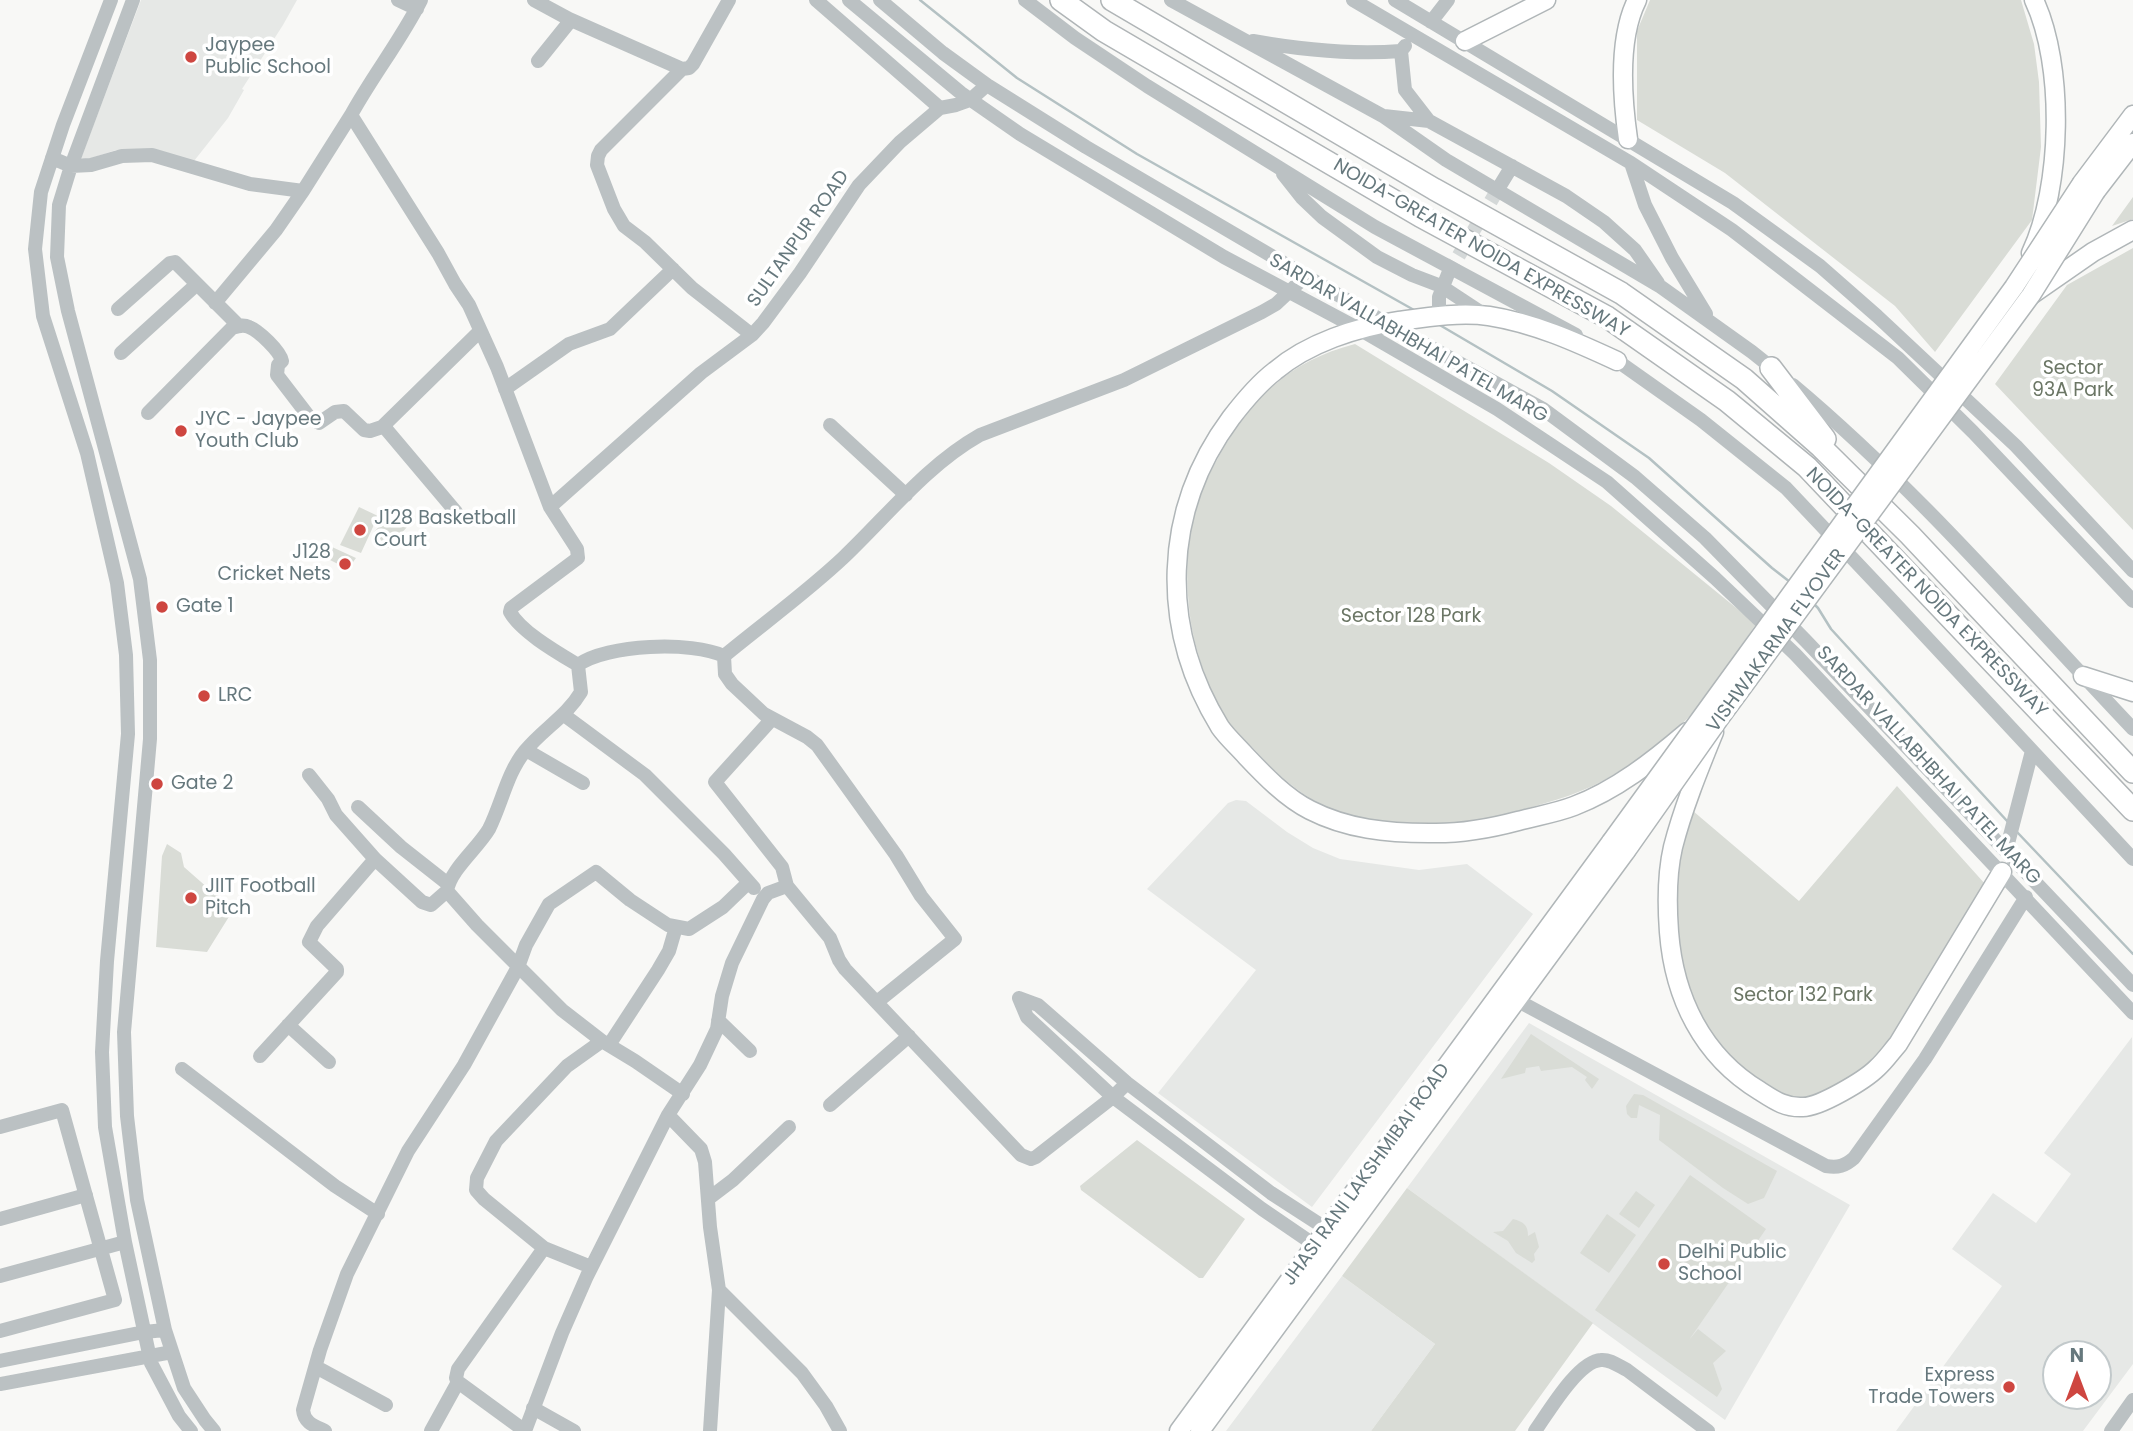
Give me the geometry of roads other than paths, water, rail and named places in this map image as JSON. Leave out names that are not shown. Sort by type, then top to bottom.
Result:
[{"type":"highway","name":"NOIDA-GREATER NOIDA EXPRESSWAY","points":[[1060,0],[1104,31],[1420,216],[1607,317],[1727,401],[1807,467],[2133,810]]},
{"type":"highway","name":"NOIDA-GREATER NOIDA EXPRESSWAY","points":[[1112,0],[1423,183],[1621,293],[1744,379],[1845,471],[1910,535],[2133,772]]},
{"type":"highway","points":[[1771,368],[1820,432],[1845,471]]},
{"type":"main road","points":[[1465,41],[1546,0]]},
{"type":"main road","points":[[1628,138],[1623,91],[1625,54],[1627,31],[1637,0]]},
{"type":"main road","points":[[2023,291],[2049,190],[2055,146],[2052,61],[2042,17],[2034,0]]},
{"type":"main road","name":"VISHWAKARMA FLYOVER","points":[[1508,996],[1618,846],[1719,719],[2023,291],[2133,115]]},
{"type":"main road","name":"VISHWAKARMA FLYOVER","points":[[2089,187],[2133,143]]},
{"type":"main road","points":[[2023,291],[2133,230]]},
{"type":"main road","name":"VISHWAKARMA FLYOVER","points":[[1554,919],[1618,846],[1695,725],[2023,291]]},
{"type":"main road","points":[[1617,361],[1561,336],[1486,316],[1438,316],[1386,323],[1359,329],[1306,350],[1275,370],[1249,395],[1221,432],[1196,476],[1183,515],[1176,559],[1183,640],[1199,686],[1221,729],[1251,761],[1307,809],[1339,822],[1374,831],[1445,834],[1481,830],[1574,806],[1616,785],[1656,759],[1695,725]]},
{"type":"main road","points":[[2083,676],[2133,692]]},
{"type":"main road","points":[[1719,719],[1673,849],[1669,931],[1675,975],[1690,1017],[1720,1060],[1749,1085],[1784,1106],[1806,1107],[1825,1101],[1876,1069],[1898,1044],[2002,872]]},
{"type":"main road","name":"JHASI RANI LAKSHMIBAI ROAD","points":[[1179,1431],[1334,1234],[1508,996],[1554,919]]},
{"type":"main road","name":"JHASI RANI LAKSHMIBAI ROAD","points":[[1200,1431],[1322,1250]]},
{"type":"street","points":[[111,0],[41,192],[35,249],[43,316],[87,453],[117,583],[126,655],[128,734],[102,1052],[105,1126],[125,1242],[151,1363],[179,1416],[191,1431]]},
{"type":"street","points":[[133,0],[59,205],[57,257],[68,311],[139,579],[149,660],[150,739],[124,1032],[127,1116],[137,1200],[172,1352],[184,1388],[214,1431]]},
{"type":"street","points":[[215,303],[276,230],[351,115],[370,80],[398,43],[419,5],[398,0]]},
{"type":"street","points":[[534,0],[571,20],[682,69],[693,64],[729,0]]},
{"type":"street","points":[[816,0],[940,108]]},
{"type":"street","name":"SARDAR VALLABHBHAI PATEL MARG","points":[[849,0],[970,100],[1020,134],[1224,257],[1359,329],[1497,409],[1607,482],[1795,654],[2133,1013]]},
{"type":"street","name":"SARDAR VALLABHBHAI PATEL MARG","points":[[880,0],[943,53],[987,85],[1098,154],[1386,323],[1542,409],[1635,477],[1705,538],[2008,844],[2036,885],[2133,985]]},
{"type":"street","points":[[1026,0],[1147,86],[1375,227],[1597,346],[1701,420],[1786,488],[2133,859]]},
{"type":"street","points":[[1171,0],[1383,116],[1446,160],[1661,287],[1712,323],[1831,417],[1954,536],[2133,729]]},
{"type":"street","points":[[1353,0],[1631,163],[1732,230],[1898,358],[1973,432],[2133,601]]},
{"type":"street","points":[[1395,0],[1628,138],[1770,228],[1819,266],[2016,446],[2133,571]]},
{"type":"street","points":[[1431,22],[1448,0]]},
{"type":"street","points":[[538,61],[571,20]]},
{"type":"street","points":[[1413,36],[1401,51],[1405,90],[1429,121]]},
{"type":"street","points":[[1240,38],[1328,52],[1364,54],[1401,51]]},
{"type":"street","points":[[682,69],[601,150],[596,161],[598,170],[618,218],[708,302],[752,335]]},
{"type":"street","name":"SULTANPUR ROAD","points":[[550,507],[701,373],[752,335],[776,307],[859,185],[900,142],[940,108],[970,100],[987,85]]},
{"type":"street","points":[[351,115],[469,305],[505,389],[550,507],[578,549],[578,558],[511,608],[510,612],[516,621],[549,648],[578,665]]},
{"type":"street","points":[[1383,116],[1429,121],[1566,196],[1604,222],[1635,250],[1661,287]]},
{"type":"street","points":[[52,158],[71,166],[91,165],[122,156],[152,155],[250,184],[303,191]]},
{"type":"street","points":[[1631,163],[1645,205],[1686,282],[1712,323]]},
{"type":"street","points":[[1501,184],[1512,166]]},
{"type":"street","points":[[1278,167],[1302,198],[1322,217],[1377,257],[1412,275],[1444,280],[1486,316]]},
{"type":"street","points":[[118,309],[172,262],[177,262],[239,326]]},
{"type":"street","points":[[505,389],[569,344],[610,329],[673,269]]},
{"type":"street","points":[[723,656],[843,558],[906,495],[960,447],[980,435],[1124,380],[1262,312],[1290,293],[1306,276]]},
{"type":"street","points":[[1438,316],[1439,297],[1444,280]]},
{"type":"street","points":[[121,353],[197,284]]},
{"type":"street","points":[[148,413],[226,333],[232,328],[246,326],[279,352],[282,361],[277,371],[279,380],[315,422],[323,422],[344,411],[369,432],[382,427],[480,331]]},
{"type":"street","points":[[1898,358],[1908,345]]},
{"type":"street","points":[[56,358],[79,352]]},
{"type":"street","points":[[830,425],[906,495]]},
{"type":"street","points":[[382,427],[391,433],[456,512]]},
{"type":"street","points":[[578,665],[600,653],[617,649],[668,647],[715,652],[723,656]]},
{"type":"street","points":[[723,656],[728,680],[764,714],[817,745],[896,855],[921,896],[955,939],[877,1002]]},
{"type":"street","points":[[309,775],[328,799],[336,815],[375,859],[426,904],[434,903],[448,888],[488,830],[512,770],[526,750],[564,715],[582,692],[578,665]]},
{"type":"street","points":[[564,715],[640,771],[724,854],[763,899]]},
{"type":"street","points":[[772,719],[715,782],[782,867],[787,886],[830,938],[845,969],[1026,1158],[1036,1157],[1127,1083]]},
{"type":"street","points":[[526,750],[583,783]]},
{"type":"street","points":[[2008,844],[2032,751]]},
{"type":"street","points":[[358,807],[448,888],[449,896],[562,1010],[683,1094]]},
{"type":"street","points":[[260,1056],[337,972],[309,942],[310,938],[317,926],[375,859]]},
{"type":"street","points":[[325,1431],[309,1423],[303,1410],[320,1350],[347,1274],[408,1151],[464,1065],[549,904],[596,872],[630,900],[668,925],[689,929],[723,907],[749,882]]},
{"type":"street","points":[[544,1248],[458,1369],[456,1378],[525,1431],[562,1333],[592,1267],[668,1115],[700,1065],[717,1029],[722,996],[732,963],[763,899],[768,893],[787,886]]},
{"type":"street","points":[[1508,996],[1826,1166],[1838,1168],[1854,1158],[1925,1059],[2026,897]]},
{"type":"street","points":[[592,1267],[544,1248],[484,1199],[476,1189],[477,1178],[496,1141],[567,1066],[606,1043],[669,951],[676,927]]},
{"type":"street","points":[[109,945],[132,945]]},
{"type":"street","points":[[1322,1250],[1262,1209],[1113,1097],[1027,1017],[1018,998],[1033,1002],[1127,1083],[1271,1193],[1334,1234]]},
{"type":"street","points":[[718,1020],[750,1051]]},
{"type":"street","points":[[288,1025],[329,1062]]},
{"type":"street","points":[[830,1105],[909,1036]]},
{"type":"street","points":[[182,1069],[335,1186],[378,1214]]},
{"type":"street","points":[[0,1127],[62,1110],[115,1300],[0,1331]]},
{"type":"street","points":[[668,1115],[701,1149],[705,1162],[719,1290],[710,1431]]},
{"type":"street","points":[[708,1199],[733,1180],[789,1126]]},
{"type":"street","points":[[0,1219],[86,1195]]},
{"type":"street","points":[[0,1276],[125,1242]]},
{"type":"street","points":[[719,1290],[802,1373],[840,1431]]},
{"type":"street","points":[[0,1361],[165,1330]]},
{"type":"street","points":[[0,1384],[172,1352]]},
{"type":"street","points":[[1535,1431],[1577,1373],[1590,1363],[1601,1360],[1627,1370],[1708,1431]]},
{"type":"street","points":[[316,1367],[386,1405]]},
{"type":"street","points":[[431,1431],[458,1382]]},
{"type":"street","points":[[2111,1431],[2133,1400]]},
{"type":"street","points":[[533,1408],[574,1431]]},
{"type":"waterway","points":[[920,0],[1017,78],[1137,154],[1414,310]]},
{"type":"waterway","points":[[1438,324],[1552,391],[1649,458],[1790,582]]},
{"type":"waterway","points":[[1813,603],[1831,629],[2008,822]]},
{"type":"waterway","points":[[2017,832],[2133,954]]},
{"type":"tunnel","points":[[1448,274],[1501,184]]},
{"type":"place","name":"Jaypee Public School","points":[[191,57]]},
{"type":"place","name":"JYC - Jaypee Youth Club","points":[[181,431]]},
{"type":"place","name":"J128 Basketball Court","points":[[360,530]]},
{"type":"place","name":"J128 Cricket Nets","points":[[345,564]]},
{"type":"place","name":"Gate 1","points":[[162,607]]},
{"type":"place","name":"LRC","points":[[204,696]]},
{"type":"place","name":"Gate 2","points":[[157,784]]},
{"type":"place","name":"JIIT Football Pitch","points":[[191,898]]},
{"type":"place","name":"Delhi Public School","points":[[1664,1264]]},
{"type":"place","name":"Express Trade Towers","points":[[2009,1387]]},
{"type":"park label","name":"Sector 93A Park","points":[[2073,380]]},
{"type":"park label","name":"Sector 128 Park","points":[[1411,617]]},
{"type":"park label","name":"Sector 132 Park","points":[[1803,996]]}]
